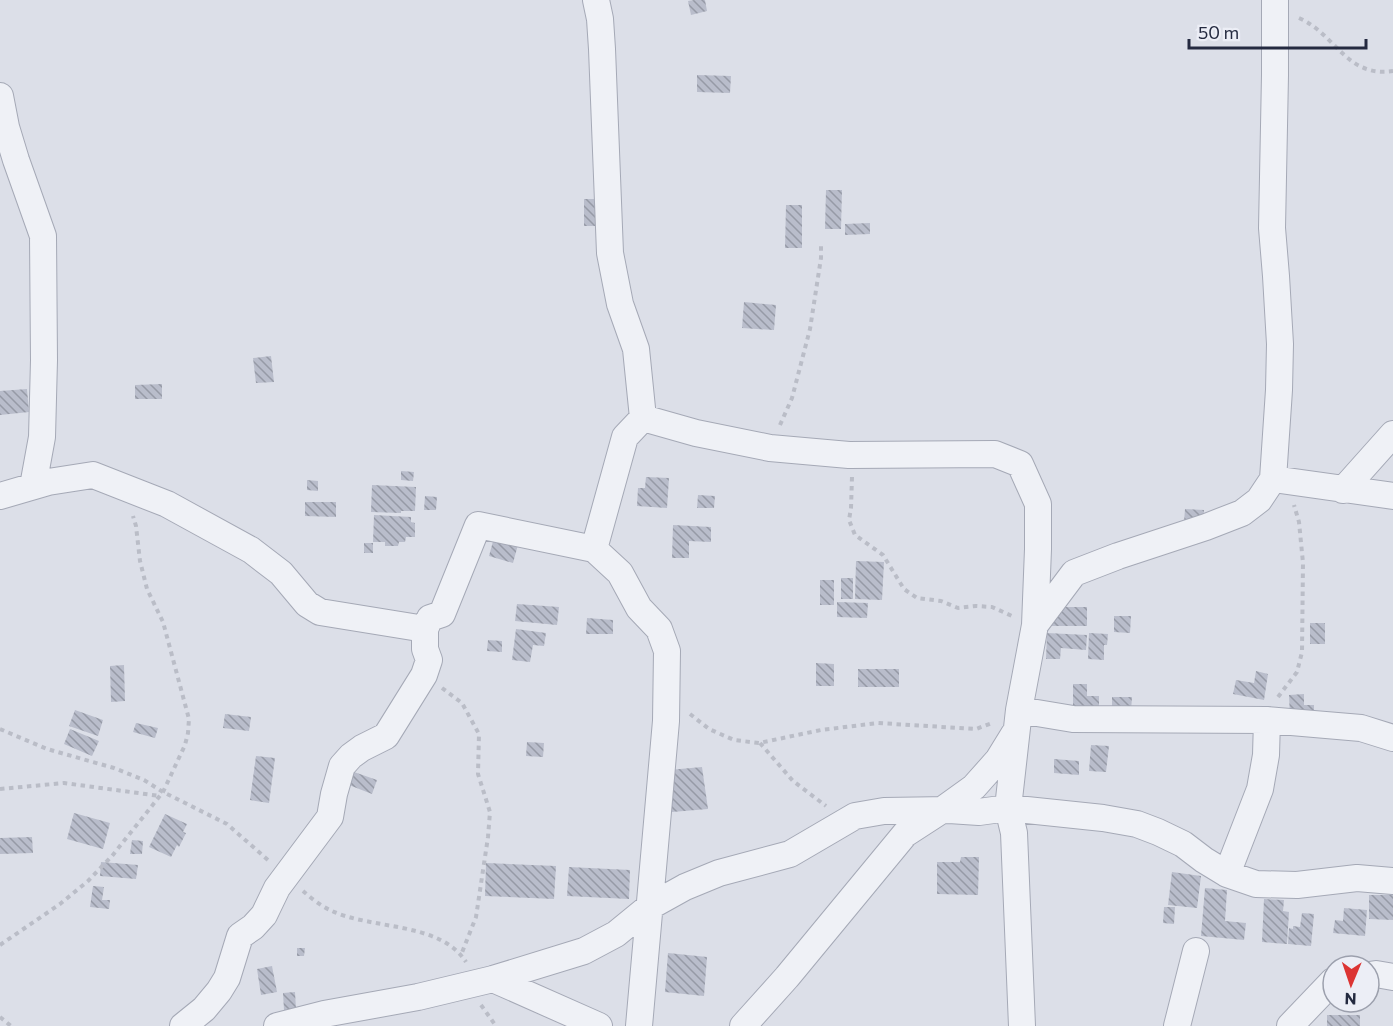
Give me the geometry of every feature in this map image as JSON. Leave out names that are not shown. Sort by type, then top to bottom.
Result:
[{"type":"street","points":[[596,0],[600,19],[610,253],[620,304],[636,348],[643,418]]},
{"type":"street","points":[[1035,625],[1074,573],[1242,513],[1280,480],[1280,344],[1272,228],[1275,0]]},
{"type":"street","points":[[0,96],[8,164],[44,236],[42,437],[33,486]]},
{"type":"street","points":[[643,418],[696,434],[770,448],[849,455],[995,454],[1020,464],[1038,504],[1035,625],[1019,720],[1008,808],[1014,833],[1022,1026]]},
{"type":"street","points":[[594,549],[624,437],[643,418]]},
{"type":"street","points":[[1342,490],[1393,434]]},
{"type":"street","points":[[0,496],[48,482],[93,475],[167,504],[251,550],[281,573],[307,604],[320,612],[425,629]]},
{"type":"street","points":[[1280,480],[1393,496]]},
{"type":"street","points":[[183,1026],[204,1009],[219,991],[227,978],[240,936],[264,915],[277,888],[330,817],[342,766],[362,748],[386,736],[424,675],[429,660],[425,649],[425,629],[430,618],[442,614],[478,525],[594,549],[620,573],[639,608],[659,629],[667,651],[666,721],[639,1026]]},
{"type":"street","points":[[1019,720],[1073,718],[1265,720],[1361,728],[1393,738]]},
{"type":"street","points":[[742,1026],[787,976],[905,834],[974,787],[998,760],[1019,720]]},
{"type":"street","points":[[1227,874],[1260,789],[1266,755],[1265,720]]},
{"type":"street","points":[[277,1026],[324,1014],[486,981],[584,951],[616,934],[649,907],[685,887],[719,873],[790,854],[855,816],[884,811],[979,812],[1008,808],[1103,818],[1137,824],[1158,832],[1183,844],[1227,874],[1256,884],[1298,885],[1357,878],[1393,881]]},
{"type":"street","points":[[1177,1026],[1196,951]]},
{"type":"street","points":[[486,981],[599,1026]]},
{"type":"street","points":[[1290,1026],[1321,994]]},
{"type":"path","points":[[1297,17],[1308,22],[1354,64],[1381,73],[1393,71]]},
{"type":"path","points":[[770,448],[792,398],[810,329],[821,245]]},
{"type":"path","points":[[849,455],[852,484],[849,520],[855,535],[883,555],[904,589],[917,598],[941,601],[958,608],[992,607],[1035,625]]},
{"type":"path","points":[[1265,720],[1297,672],[1302,651],[1303,563],[1299,522],[1280,480]]},
{"type":"path","points":[[0,945],[88,881],[112,856],[162,794],[185,745],[189,719],[163,622],[147,589],[140,561],[136,526],[126,489]]},
{"type":"path","points":[[424,675],[462,703],[479,734],[478,774],[490,812],[476,917],[461,955]]},
{"type":"path","points":[[667,690],[691,715],[709,729],[734,740],[759,743],[821,730],[878,723],[976,729],[997,722],[1019,720]]},
{"type":"path","points":[[0,729],[47,749],[144,780],[162,794],[227,824],[306,893],[330,910],[368,922],[414,930],[442,940],[461,955],[486,981]]},
{"type":"path","points":[[759,743],[793,781],[834,811],[855,816]]},
{"type":"path","points":[[0,789],[64,783],[91,785],[126,792],[162,794]]},
{"type":"path","points":[[0,1017],[11,1026]]},
{"type":"building","points":[[705,0],[707,11],[691,15],[688,1]]},
{"type":"building","points":[[697,75],[731,76],[730,93],[697,92]]},
{"type":"building","points":[[826,190],[842,190],[841,229],[825,229]]},
{"type":"building","points":[[584,199],[601,199],[601,226],[584,226]]},
{"type":"building","points":[[786,205],[802,205],[802,248],[785,248]]},
{"type":"building","points":[[870,223],[870,234],[845,235],[845,224]]},
{"type":"building","points":[[744,302],[776,305],[774,330],[742,328]]},
{"type":"building","points":[[271,356],[274,382],[256,383],[253,358]]},
{"type":"building","points":[[162,384],[162,399],[135,399],[135,385]]},
{"type":"building","points":[[27,389],[29,412],[0,415],[0,391]]},
{"type":"building","points":[[401,471],[414,472],[413,481],[401,480]]},
{"type":"building","points":[[646,477],[669,478],[667,508],[637,506],[638,488],[645,488]]},
{"type":"building","points":[[307,480],[318,481],[318,491],[307,490]]},
{"type":"building","points":[[372,485],[416,487],[415,511],[371,512]]},
{"type":"building","points":[[698,495],[715,496],[714,508],[697,508]]},
{"type":"building","points":[[425,496],[437,497],[436,510],[424,510]]},
{"type":"building","points":[[305,502],[336,502],[336,517],[305,516]]},
{"type":"building","points":[[1185,509],[1204,510],[1203,523],[1184,522]]},
{"type":"building","points":[[374,515],[411,517],[411,522],[415,523],[415,537],[406,537],[405,542],[399,542],[398,546],[385,546],[385,542],[373,542]]},
{"type":"building","points":[[673,525],[711,527],[711,542],[689,541],[689,558],[672,558]]},
{"type":"building","points":[[495,534],[519,541],[513,563],[489,556]]},
{"type":"building","points":[[364,543],[373,543],[373,553],[364,553]]},
{"type":"building","points":[[856,561],[884,562],[882,600],[855,599]]},
{"type":"building","points":[[841,578],[853,578],[853,599],[841,599]]},
{"type":"building","points":[[820,580],[834,580],[834,605],[820,605]]},
{"type":"building","points":[[837,602],[868,603],[867,618],[837,617]]},
{"type":"building","points":[[517,604],[559,607],[557,625],[515,621]]},
{"type":"building","points":[[1049,607],[1087,607],[1087,626],[1049,626]]},
{"type":"building","points":[[1114,616],[1131,616],[1130,633],[1114,632]]},
{"type":"building","points":[[587,618],[613,620],[613,634],[586,634]]},
{"type":"building","points":[[1310,623],[1325,623],[1325,644],[1310,644]]},
{"type":"building","points":[[516,629],[546,633],[544,646],[533,645],[530,662],[512,660]]},
{"type":"building","points":[[1047,633],[1087,635],[1086,650],[1061,648],[1060,659],[1046,659]]},
{"type":"building","points":[[1089,633],[1108,634],[1107,645],[1104,645],[1104,660],[1088,659]]},
{"type":"building","points":[[488,640],[502,641],[502,652],[487,651]]},
{"type":"building","points":[[816,663],[834,664],[834,686],[816,686]]},
{"type":"building","points":[[124,665],[125,701],[111,702],[110,666]]},
{"type":"building","points":[[858,669],[899,669],[899,687],[858,687]]},
{"type":"building","points":[[1256,671],[1268,674],[1264,700],[1233,694],[1236,680],[1254,683]]},
{"type":"building","points":[[1073,684],[1087,684],[1087,696],[1099,696],[1099,709],[1073,709]]},
{"type":"building","points":[[1304,694],[1304,705],[1314,705],[1314,718],[1290,718],[1289,695]]},
{"type":"building","points":[[1112,697],[1132,697],[1131,711],[1112,711]]},
{"type":"building","points":[[75,710],[103,720],[98,736],[69,726]]},
{"type":"building","points":[[225,714],[251,717],[249,731],[223,728]]},
{"type":"building","points":[[136,723],[158,728],[155,738],[133,732]]},
{"type":"building","points":[[70,729],[99,741],[92,756],[64,744]]},
{"type":"building","points":[[527,742],[544,743],[543,757],[526,756]]},
{"type":"building","points":[[1091,745],[1109,746],[1106,772],[1089,771]]},
{"type":"building","points":[[256,756],[275,758],[269,803],[250,800]]},
{"type":"building","points":[[1054,759],[1079,761],[1079,775],[1054,773]]},
{"type":"building","points":[[702,767],[708,809],[672,812],[669,770]]},
{"type":"building","points":[[354,772],[377,780],[372,794],[349,785]]},
{"type":"building","points":[[74,813],[110,823],[103,849],[67,839]]},
{"type":"building","points":[[165,814],[187,824],[183,832],[186,833],[171,857],[149,847]]},
{"type":"building","points":[[32,837],[33,853],[0,854],[0,838]]},
{"type":"building","points":[[132,840],[143,841],[142,854],[130,854]]},
{"type":"building","points":[[961,857],[979,857],[978,895],[937,894],[937,862],[960,862]]},
{"type":"building","points":[[101,862],[138,865],[136,879],[100,876]]},
{"type":"building","points":[[486,863],[556,866],[554,899],[485,896]]},
{"type":"building","points":[[569,867],[630,870],[629,899],[567,896]]},
{"type":"building","points":[[1172,872],[1201,876],[1197,908],[1168,905]]},
{"type":"building","points":[[93,886],[104,887],[102,900],[110,900],[109,909],[90,907]]},
{"type":"building","points":[[1205,888],[1227,890],[1225,921],[1246,923],[1244,940],[1201,936]]},
{"type":"building","points":[[1369,895],[1393,895],[1393,920],[1369,919]]},
{"type":"building","points":[[1264,899],[1284,900],[1283,911],[1289,912],[1287,944],[1262,942]]},
{"type":"building","points":[[1164,907],[1175,907],[1174,924],[1163,923]]},
{"type":"building","points":[[1344,908],[1367,910],[1365,936],[1333,933],[1335,920],[1343,921]]},
{"type":"building","points":[[1302,913],[1314,914],[1311,946],[1288,944],[1289,928],[1300,927]]},
{"type":"building","points":[[297,948],[305,948],[304,956],[297,956]]},
{"type":"building","points":[[668,953],[707,957],[704,996],[665,992]]},
{"type":"building","points":[[272,966],[277,992],[261,995],[257,969]]},
{"type":"building","points":[[295,992],[296,1009],[284,1010],[283,993]]},
{"type":"building","points":[[1327,1015],[1360,1015],[1360,1026],[1327,1026]]}]
